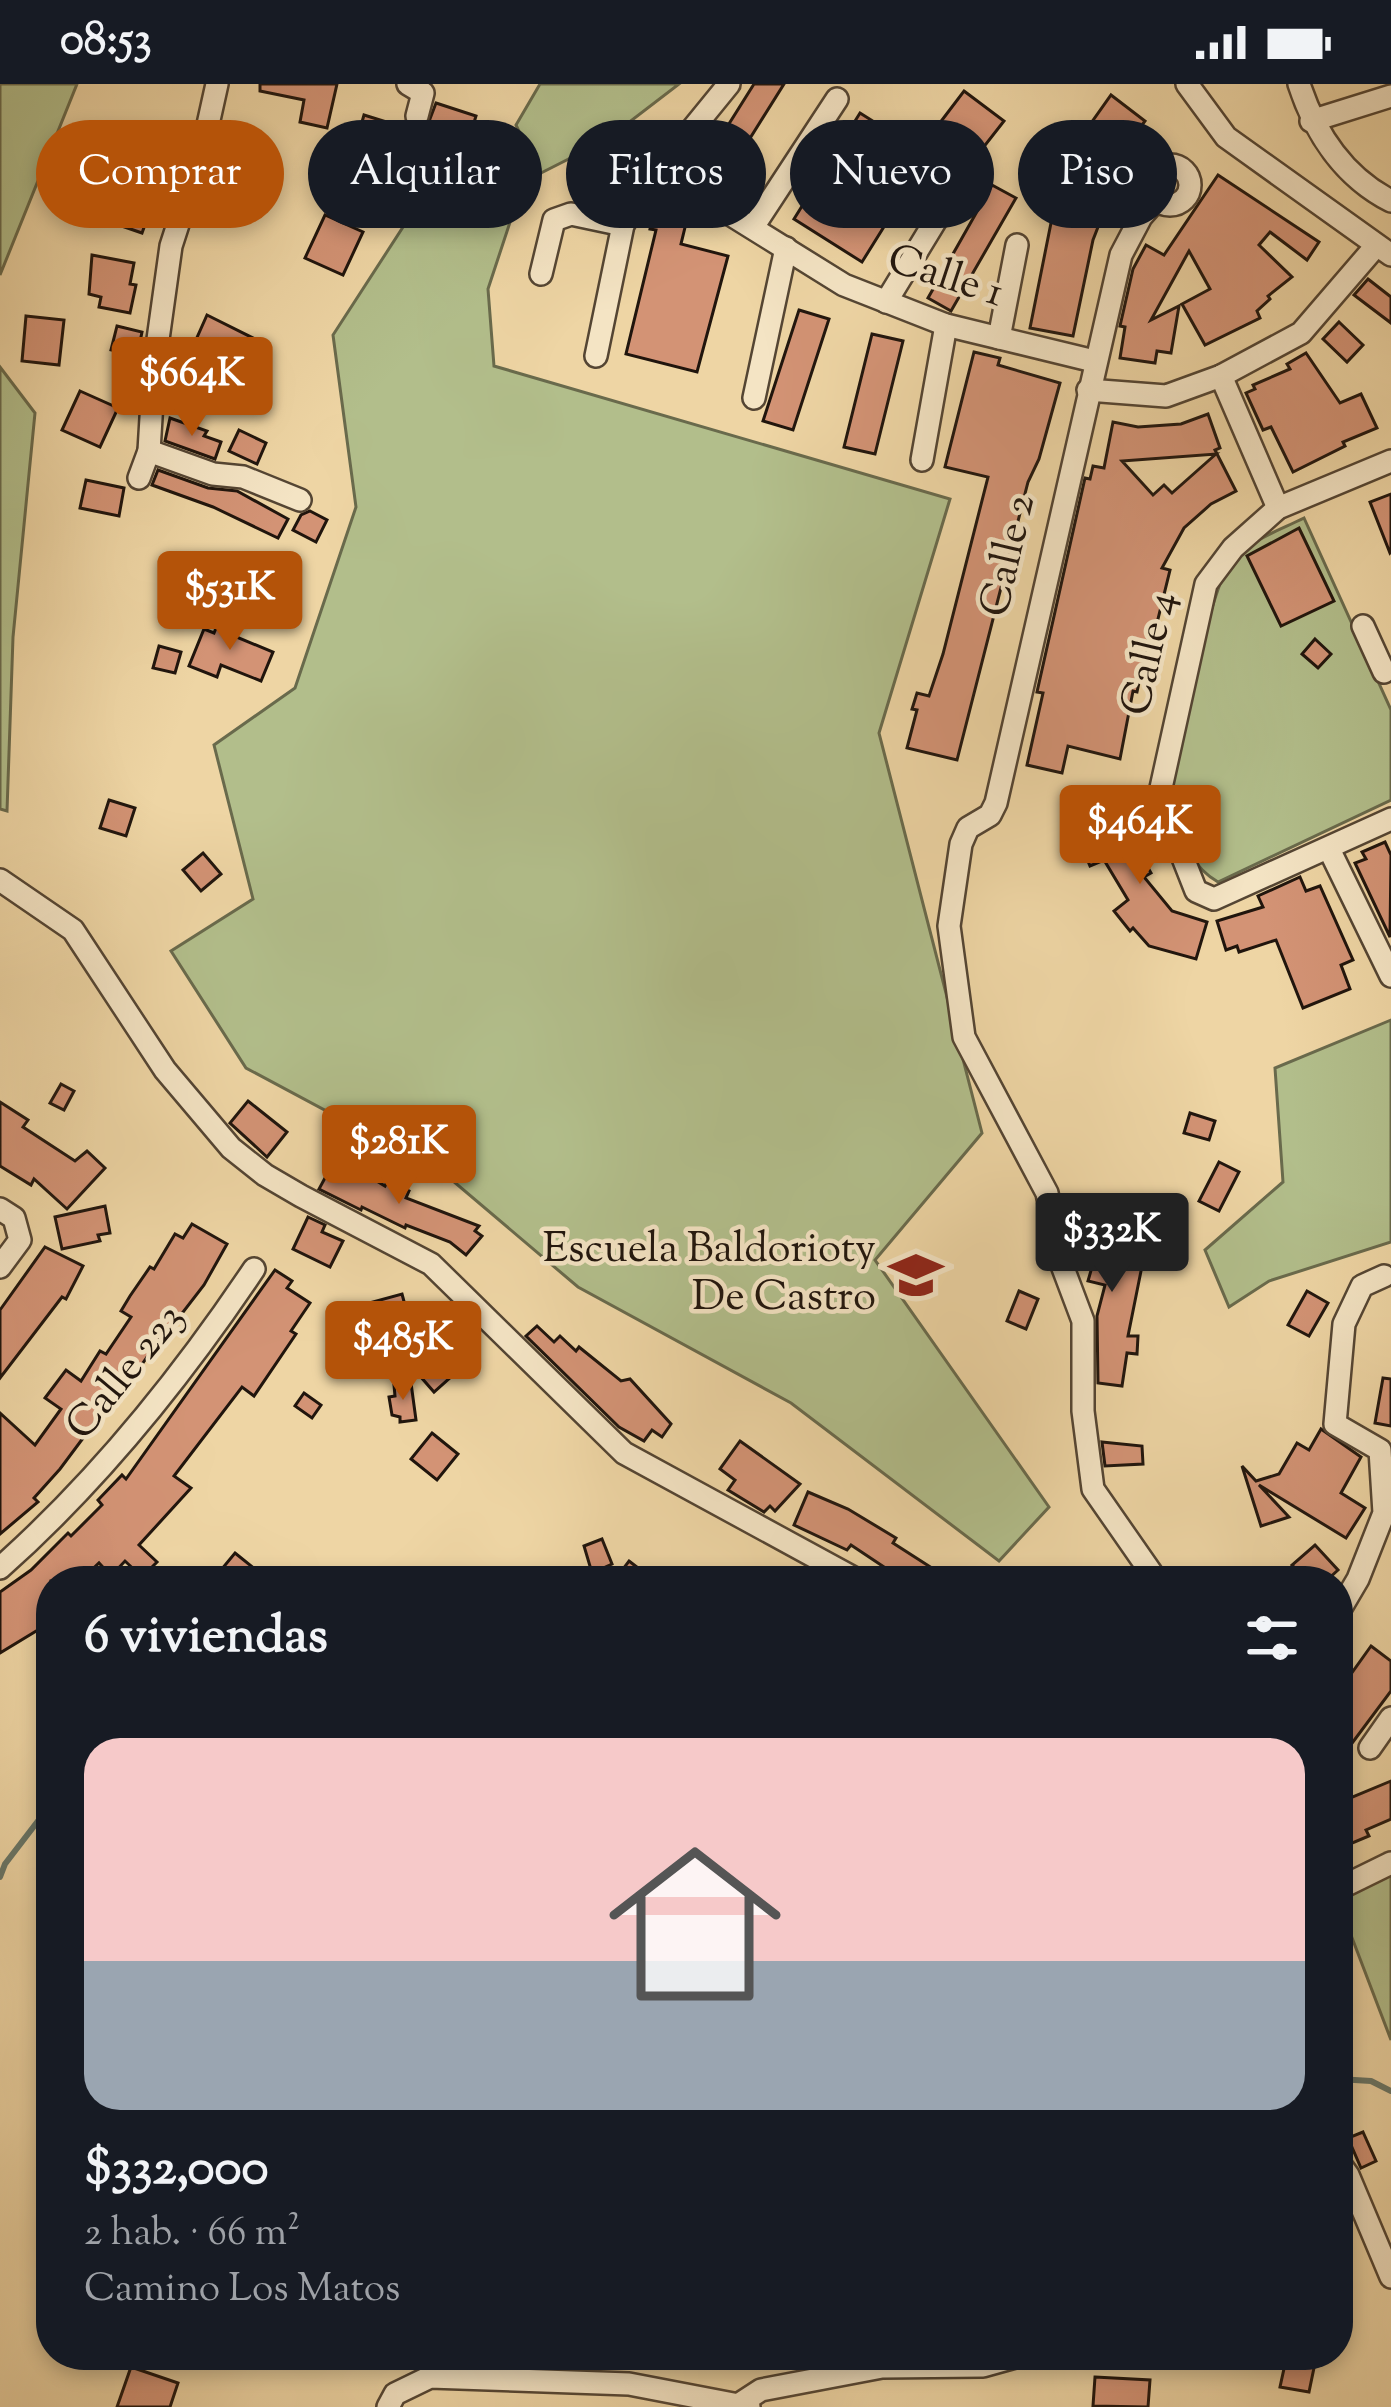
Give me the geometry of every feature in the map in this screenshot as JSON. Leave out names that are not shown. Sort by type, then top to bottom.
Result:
[{"type":"street","points":[[139,478],[149,451],[154,368],[171,246],[203,147],[217,84]]},
{"type":"street","points":[[408,84],[423,93],[417,116]]},
{"type":"street","points":[[700,120],[729,84]]},
{"type":"street","points":[[1088,390],[1166,396],[1221,376],[1301,333],[1383,251],[1226,136],[1187,84]]},
{"type":"street","points":[[1299,84],[1311,121],[1337,158],[1391,201]]},
{"type":"street","points":[[1311,121],[1391,96]]},
{"type":"street","points":[[766,207],[836,99]]},
{"type":"street","points":[[541,274],[554,220],[566,216]]},
{"type":"street","points":[[596,356],[622,228]]},
{"type":"street","name":"Calle 1","points":[[755,228],[844,285],[886,302],[946,325],[1094,361]]},
{"type":"street","points":[[886,302],[931,228]]},
{"type":"street","name":"Calle 2","points":[[1136,228],[1121,255],[1094,361],[996,803],[990,814],[968,828],[961,844],[949,926],[964,1037],[1047,1193],[1060,1260],[1083,1321],[1084,1411],[1093,1489],[1147,1566]]},
{"type":"street","points":[[999,338],[1017,245]]},
{"type":"street","points":[[754,398],[786,248]]},
{"type":"street","points":[[922,460],[946,325]]},
{"type":"street","points":[[1221,376],[1278,508]]},
{"type":"street","points":[[149,451],[213,473],[243,477],[300,500]]},
{"type":"street","name":"Calle 4","points":[[1391,460],[1278,508],[1233,548],[1206,584],[1159,797],[1196,890],[1214,899],[1391,819]]},
{"type":"street","points":[[1364,626],[1383,645],[1384,672]]},
{"type":"street","points":[[1329,849],[1387,971]]},
{"type":"street","points":[[0,880],[73,930],[165,1070],[248,1161],[301,1196],[431,1264],[624,1453],[831,1566]]},
{"type":"street","points":[[0,1209],[14,1218],[20,1240],[0,1267]]},
{"type":"street","name":"Calle 223","points":[[0,1568],[100,1471],[212,1332],[254,1269]]},
{"type":"street","points":[[1353,1588],[1388,1522],[1381,1450],[1335,1424],[1345,1324],[1362,1286],[1384,1276]]},
{"type":"street","points":[[1370,1748],[1391,1718]]},
{"type":"street","points":[[1353,1882],[1391,1863]]},
{"type":"street","points":[[1353,2196],[1391,2277]]},
{"type":"street","points":[[388,2407],[395,2394],[430,2377],[629,2384],[745,2405],[761,2390],[866,2370]]},
{"type":"green space","points":[[0,84],[77,84],[62,120],[36,120],[36,186],[0,275]]},
{"type":"green space","points":[[540,84],[679,84],[632,120],[566,120],[566,160],[542,172],[542,120],[519,120]]},
{"type":"green space","points":[[402,228],[508,228],[488,289],[494,366],[950,499],[879,733],[982,1133],[875,1260],[1049,1507],[999,1561],[791,1403],[578,1287],[446,1175],[246,1068],[171,951],[253,899],[214,745],[295,688],[356,507],[333,335]]},
{"type":"green space","points":[[0,367],[35,413],[13,637],[7,811],[0,809]]},
{"type":"green space","points":[[1304,518],[1391,710],[1391,800],[1218,882],[1187,849],[1172,804],[1191,686],[1227,568],[1252,544]]},
{"type":"green space","points":[[1391,1020],[1391,1242],[1269,1281],[1229,1307],[1205,1250],[1283,1182],[1275,1068]]},
{"type":"green space","points":[[1391,1874],[1391,2040],[1353,1940],[1353,1893]]},
{"type":"building","points":[[260,84],[337,84],[329,120],[308,120],[308,124],[300,122],[304,100],[260,91]]},
{"type":"building","points":[[754,84],[784,84],[761,120],[731,120]]},
{"type":"building","points":[[964,91],[1004,121],[994,134],[994,120],[942,120]]},
{"type":"building","points":[[1111,95],[1144,120],[1093,120]]},
{"type":"building","points":[[436,103],[476,116],[475,120],[430,120]]},
{"type":"building","points":[[1218,175],[1319,242],[1307,260],[1270,232],[1259,245],[1292,277],[1268,296],[1257,311],[1260,318],[1205,345],[1182,304],[1210,289],[1189,251],[1151,320],[1179,306],[1171,353],[1157,351],[1155,363],[1120,358],[1125,327],[1120,326],[1133,269],[1146,245],[1164,255]]},
{"type":"building","points":[[994,186],[1016,198],[951,311],[928,298],[968,228],[994,228]]},
{"type":"building","points":[[319,228],[363,232],[343,275],[305,258]]},
{"type":"building","points":[[685,228],[681,244],[728,256],[697,372],[626,354],[656,230],[650,229]]},
{"type":"building","points":[[808,228],[883,228],[862,262]]},
{"type":"building","points":[[1050,228],[1098,228],[1073,336],[1030,328]]},
{"type":"building","points":[[92,255],[134,263],[130,284],[136,285],[130,313],[99,307],[101,297],[89,294]]},
{"type":"building","points":[[1368,279],[1391,297],[1391,323],[1354,295]]},
{"type":"building","points":[[799,310],[829,319],[793,430],[763,421]]},
{"type":"building","points":[[207,315],[261,342],[247,367],[195,342]]},
{"type":"building","points":[[26,316],[64,320],[59,365],[22,361]]},
{"type":"building","points":[[1339,322],[1363,345],[1347,362],[1323,339]]},
{"type":"building","points":[[117,326],[142,332],[137,356],[111,350]]},
{"type":"building","points":[[872,334],[903,341],[875,454],[844,447]]},
{"type":"building","points":[[974,352],[1000,358],[998,365],[1060,383],[1028,482],[957,760],[907,748],[917,693],[929,696],[943,654],[988,477],[945,467]]},
{"type":"building","points":[[1306,353],[1340,403],[1361,394],[1377,428],[1293,472],[1271,427],[1263,430],[1246,393],[1255,389],[1253,385],[1290,369],[1287,364]]},
{"type":"building","points":[[80,391],[118,408],[100,447],[62,430]]},
{"type":"building","points":[[1208,414],[1220,448],[1215,450],[1236,491],[1211,504],[1184,528],[1162,568],[1170,570],[1156,627],[1151,626],[1137,692],[1133,691],[1120,759],[1068,746],[1062,773],[1027,765],[1043,693],[1037,692],[1085,478],[1090,479],[1093,466],[1104,468],[1113,422],[1138,427],[1181,424]],"holes":[[[1216,454],[1172,493],[1164,485],[1153,495],[1122,461]]]},
{"type":"building","points":[[170,418],[207,431],[204,436],[221,442],[215,459],[165,441]]},
{"type":"building","points":[[239,430],[266,443],[257,464],[229,451]]},
{"type":"building","points":[[158,470],[208,488],[237,491],[288,519],[278,538],[152,485]]},
{"type":"building","points":[[86,480],[124,488],[119,516],[80,508]]},
{"type":"building","points":[[1391,494],[1391,552],[1390,553],[1370,502]]},
{"type":"building","points":[[310,511],[327,520],[316,542],[293,530],[301,515]]},
{"type":"building","points":[[1299,528],[1334,601],[1281,626],[1247,556]]},
{"type":"building","points":[[220,618],[239,626],[234,636],[273,652],[261,681],[221,665],[217,677],[189,666],[204,629],[214,633]]},
{"type":"building","points":[[1315,639],[1331,654],[1318,668],[1302,654]]},
{"type":"building","points":[[159,646],[181,652],[175,673],[153,668]]},
{"type":"building","points":[[109,800],[135,808],[126,836],[100,828]]},
{"type":"building","points":[[1118,808],[1125,824],[1138,819],[1148,843],[1136,847],[1151,873],[1144,877],[1172,911],[1207,922],[1196,959],[1149,946],[1133,928],[1130,931],[1114,911],[1128,900],[1104,860],[1090,866],[1083,849],[1093,845],[1083,822]]},
{"type":"building","points":[[1385,842],[1391,855],[1390,937],[1355,863],[1366,859],[1362,852]]},
{"type":"building","points":[[203,853],[221,874],[201,891],[183,870]]},
{"type":"building","points":[[1300,877],[1306,891],[1320,886],[1353,960],[1341,965],[1350,989],[1303,1008],[1276,940],[1239,952],[1237,946],[1226,950],[1217,921],[1263,907],[1258,896]]},
{"type":"building","points":[[61,1084],[74,1091],[64,1110],[50,1103]]},
{"type":"building","points":[[248,1101],[287,1132],[267,1157],[230,1123]]},
{"type":"building","points":[[0,1102],[28,1120],[23,1127],[75,1161],[87,1151],[105,1168],[67,1209],[34,1179],[31,1185],[0,1166]]},
{"type":"building","points":[[1190,1113],[1215,1121],[1209,1140],[1184,1133]]},
{"type":"building","points":[[1219,1162],[1239,1172],[1219,1211],[1199,1201]]},
{"type":"building","points":[[332,1165],[352,1176],[357,1169],[385,1186],[388,1180],[409,1191],[406,1198],[479,1226],[475,1231],[482,1236],[466,1255],[450,1242],[361,1210],[319,1189]]},
{"type":"building","points":[[105,1206],[110,1233],[98,1235],[100,1241],[62,1249],[55,1217]]},
{"type":"building","points":[[308,1217],[325,1225],[322,1232],[343,1241],[330,1267],[293,1249]]},
{"type":"building","points":[[192,1224],[227,1244],[204,1285],[117,1400],[113,1398],[34,1498],[38,1502],[0,1534],[0,1413],[35,1445],[61,1409],[45,1398],[66,1370],[81,1381],[100,1351],[106,1354],[131,1317],[121,1311],[130,1296],[175,1234],[183,1238]]},
{"type":"building","points":[[1069,1227],[1108,1229],[1107,1236],[1150,1247],[1128,1336],[1138,1336],[1137,1354],[1127,1353],[1122,1386],[1098,1383],[1097,1316],[1105,1285],[1088,1281],[1094,1260],[1076,1259]]},
{"type":"building","points":[[45,1247],[83,1266],[66,1299],[62,1297],[0,1378],[0,1310]]},
{"type":"building","points":[[275,1270],[292,1281],[287,1288],[310,1303],[291,1331],[296,1334],[254,1396],[242,1387],[174,1476],[191,1488],[139,1545],[157,1562],[153,1566],[130,1566],[125,1561],[120,1566],[36,1566],[36,1631],[0,1653],[0,1592],[31,1570],[68,1533],[71,1536],[102,1505],[98,1500],[122,1475],[126,1479]]},
{"type":"building","points":[[1019,1291],[1038,1299],[1026,1329],[1007,1321]]},
{"type":"building","points":[[1307,1291],[1328,1303],[1309,1336],[1288,1325]]},
{"type":"building","points":[[402,1294],[410,1324],[424,1321],[432,1351],[453,1375],[434,1392],[399,1352],[393,1353],[391,1346],[381,1348],[369,1303]]},
{"type":"building","points":[[537,1326],[554,1342],[560,1336],[576,1351],[579,1347],[621,1381],[630,1379],[671,1424],[662,1437],[652,1430],[644,1441],[619,1427],[526,1336]]},
{"type":"building","points":[[1383,1378],[1391,1379],[1391,1426],[1375,1423]]},
{"type":"building","points":[[411,1383],[416,1420],[400,1422],[400,1417],[392,1415],[389,1397],[395,1396],[394,1385]]},
{"type":"building","points":[[304,1393],[321,1405],[312,1418],[295,1406]]},
{"type":"building","points":[[1321,1429],[1361,1457],[1341,1493],[1365,1508],[1346,1538],[1259,1485],[1289,1517],[1261,1526],[1242,1466],[1256,1481],[1279,1474],[1297,1443],[1309,1450]]},
{"type":"building","points":[[432,1433],[458,1454],[437,1480],[411,1459]]},
{"type":"building","points":[[740,1441],[800,1484],[775,1511],[770,1506],[764,1512],[728,1490],[735,1480],[720,1469]]},
{"type":"building","points":[[1102,1442],[1142,1446],[1143,1464],[1105,1466]]},
{"type":"building","points":[[808,1492],[896,1538],[893,1543],[929,1566],[882,1566],[851,1545],[847,1550],[794,1525]]},
{"type":"building","points":[[602,1539],[612,1564],[590,1566],[584,1546]]},
{"type":"building","points":[[1315,1545],[1334,1566],[1293,1566]]},
{"type":"building","points":[[235,1553],[251,1566],[224,1566]]},
{"type":"building","points":[[1371,1646],[1391,1661],[1391,1691],[1353,1742],[1353,1671]]},
{"type":"building","points":[[1391,1781],[1391,1819],[1366,1830],[1369,1836],[1353,1843],[1353,1797]]},
{"type":"building","points":[[1363,2132],[1376,2161],[1361,2168],[1353,2136]]},
{"type":"building","points":[[130,2370],[178,2383],[170,2407],[117,2407]]},
{"type":"building","points":[[1284,2370],[1314,2370],[1309,2392],[1280,2387]]},
{"type":"building","points":[[1095,2377],[1150,2380],[1148,2407],[1093,2406]]},
{"type":"waterway","points":[[0,1877],[36,1824]]},
{"type":"waterway","points":[[1353,2080],[1371,2081],[1391,2091]]},
{"type":"place","name":"Escuela Baldorioty De Castro","points":[[916,1275]]}]
